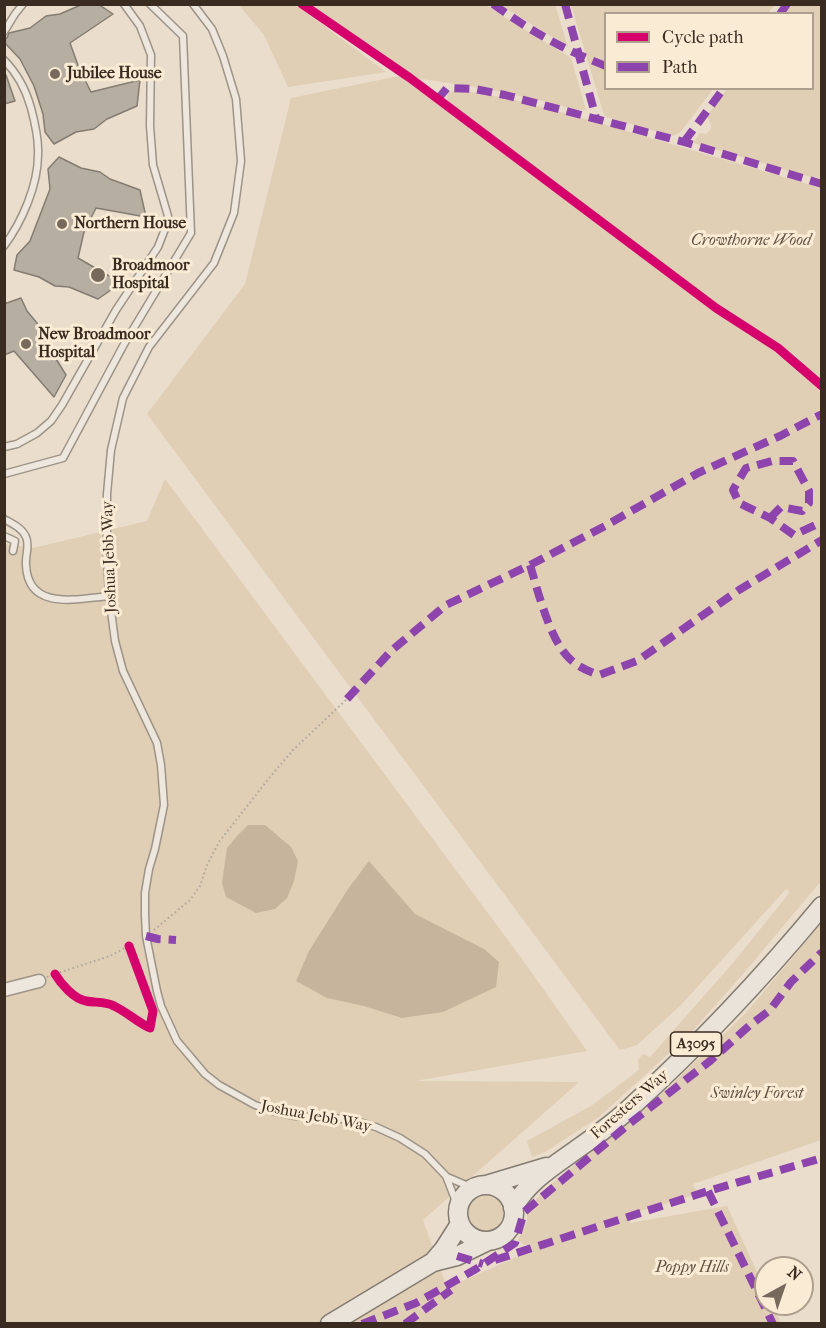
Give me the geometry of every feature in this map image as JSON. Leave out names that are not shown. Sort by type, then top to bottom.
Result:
[{"type":"main road","name":"Foresters Way","points":[[513,1208],[524,1191],[554,1165],[603,1130],[653,1087],[711,1029],[822,906]]},
{"type":"main road","name":"Foresters Way","points":[[479,1187],[554,1165]]},
{"type":"main road","points":[[330,1323],[434,1262],[457,1256],[497,1239],[508,1230],[513,1222],[513,1208],[510,1198],[504,1191],[495,1187],[479,1187],[462,1198],[459,1216],[434,1262]]},
{"type":"main road","points":[[459,1216],[469,1236],[488,1241]]},
{"type":"street","points":[[4,990],[39,981]]},
{"type":"lane","points":[[4,32],[23,4]]},
{"type":"lane","points":[[4,447],[18,444],[37,433],[51,421],[116,310],[158,247],[165,229],[168,216],[153,165],[150,126],[151,55],[140,26],[124,4]]},
{"type":"lane","points":[[4,474],[63,458],[123,346],[191,232],[183,36],[150,4]]},
{"type":"lane","name":"Joshua Jebb Way","points":[[194,4],[212,29],[224,56],[236,99],[241,161],[234,213],[214,263],[149,347],[123,398],[111,450],[107,494],[109,596],[115,641],[123,671],[157,743],[161,765],[164,804],[145,893],[145,925],[160,1006],[177,1041],[190,1058],[212,1080],[228,1091],[255,1105],[295,1116],[344,1119],[376,1127],[400,1138],[425,1154],[446,1176],[459,1216]]},
{"type":"lane","points":[[4,60],[19,77],[28,96],[36,126],[38,155],[37,171],[28,199],[13,234],[4,246]]},
{"type":"lane","points":[[4,519],[26,535],[28,541],[25,563],[27,577],[37,592],[48,598],[61,600],[109,596]]},
{"type":"lane","points":[[4,536],[15,541],[13,551]]},
{"type":"lane","name":"Joshua Jebb Way","points":[[446,1176],[479,1187]]},
{"type":"path","points":[[154,930],[190,900],[201,886],[207,865],[219,842],[292,750],[347,699]]},
{"type":"path","points":[[129,946],[153,1011],[150,1028],[140,1024],[113,1005],[83,1001],[63,986],[55,974],[110,956],[129,946]]},
{"type":"green space","points":[[571,4],[775,5],[769,12],[604,12],[604,90],[712,90],[683,129],[672,136],[604,115]]},
{"type":"green space","points":[[239,5],[296,5],[386,72],[288,87],[264,35]]},
{"type":"green space","points":[[308,5],[486,5],[571,58],[586,110],[482,88],[415,78]]},
{"type":"green space","points":[[501,5],[555,5],[568,47]]},
{"type":"green space","points":[[789,5],[821,5],[821,180],[693,143],[700,133],[706,134],[711,129],[707,116],[726,90],[814,90],[814,12],[783,12]]},
{"type":"green space","points":[[399,76],[496,146],[711,309],[778,351],[820,391],[821,395],[821,409],[811,415],[822,421],[821,881],[688,1036],[599,1117],[545,1152],[532,1157],[527,1141],[591,1106],[639,1070],[638,1060],[643,1054],[650,1057],[733,963],[790,892],[786,889],[680,1006],[637,1045],[620,1050],[147,414],[245,284],[291,98]]},
{"type":"green space","name":"Crowthorne Wood","points":[[457,90],[507,98],[582,118],[821,188],[821,384],[798,358],[720,308],[450,103],[447,99],[448,93]]},
{"type":"green space","points":[[165,479],[522,959],[587,1051],[415,1081],[579,1082],[423,1220],[447,1288],[532,1250],[518,1240],[527,1222],[527,1209],[548,1187],[664,1092],[745,1014],[821,924],[821,1140],[693,1184],[698,1194],[627,1215],[630,1223],[727,1206],[754,1266],[754,1316],[778,1316],[781,1323],[5,1323],[4,544],[33,548],[147,521]]},
{"type":"green space","points":[[486,1193],[494,1194],[500,1199],[505,1205],[505,1221],[500,1227],[494,1232],[486,1233],[478,1232],[472,1227],[467,1221],[466,1213],[467,1205],[472,1199],[478,1194]]},
{"type":"shaded area","points":[[248,825],[265,825],[291,847],[298,861],[294,881],[287,898],[275,909],[256,913],[226,897],[222,883],[227,848]]},
{"type":"shaded area","points":[[369,861],[415,914],[484,949],[499,962],[496,987],[443,1012],[402,1018],[364,1006],[327,998],[296,981],[309,951],[348,889]]},
{"type":"building","name":"Jubilee House","points":[[83,4],[98,4],[113,14],[70,43],[91,92],[140,80],[137,106],[107,119],[94,129],[76,132],[54,144],[45,132],[43,114],[34,86],[20,59],[4,42],[4,39],[9,33],[30,28],[46,16],[60,14]]},
{"type":"building","points":[[4,75],[6,75],[15,101],[4,104]]},
{"type":"building","name":"Northern House","points":[[59,157],[81,168],[100,172],[110,179],[140,190],[146,217],[96,208],[84,232],[78,258],[121,283],[98,299],[69,287],[55,286],[39,277],[14,270],[17,255],[30,241],[50,189],[48,169]]},
{"type":"building","name":"New Broadmoor Hospital","points":[[21,298],[66,375],[54,397],[14,351],[4,355],[4,304]]},
{"type":"marked path","points":[[493,4],[547,39],[604,65]]},
{"type":"marked path","points":[[565,4],[596,118]]},
{"type":"marked path","points":[[781,12],[787,4]]},
{"type":"marked path","points":[[437,100],[447,88],[475,89],[505,95],[684,142],[822,184]]},
{"type":"marked path","points":[[684,142],[723,90]]},
{"type":"marked path","points":[[347,699],[391,651],[446,605],[605,526],[698,473],[780,436],[822,414]]},
{"type":"marked path","points":[[770,518],[781,507],[802,511],[809,503],[809,491],[793,461],[772,461],[746,468],[733,490],[739,503],[770,518],[794,535],[822,522]]},
{"type":"marked path","points":[[530,565],[556,640],[576,664],[599,675],[637,661],[739,590],[822,540]]},
{"type":"marked path","points":[[146,936],[176,940]]},
{"type":"marked path","points":[[362,1324],[416,1303],[476,1269],[515,1243],[524,1212],[770,1010],[791,982],[822,952]]},
{"type":"marked path","points":[[495,1260],[708,1191],[822,1158]]},
{"type":"marked path","points":[[708,1191],[773,1324]]},
{"type":"marked path","points":[[457,1256],[483,1264]]},
{"type":"marked path","points":[[405,1324],[451,1290]]},
{"type":"cycle path","points":[[302,4],[410,78],[716,308],[778,348],[822,386]]},
{"type":"cycle path","points":[[55,974],[64,986],[81,1000],[111,1004],[150,1028],[153,1011],[129,946]]},
{"type":"place","name":"Jubilee House","points":[[55,74]]},
{"type":"place","name":"Northern House","points":[[62,224]]},
{"type":"place","name":"Broadmoor Hospital","points":[[98,275]]},
{"type":"place","name":"New Broadmoor Hospital","points":[[26,344]]},
{"type":"park label","name":"Swinley Forest","points":[[757,1094]]},
{"type":"park label","name":"Poppy Hills","points":[[692,1268]]}]
